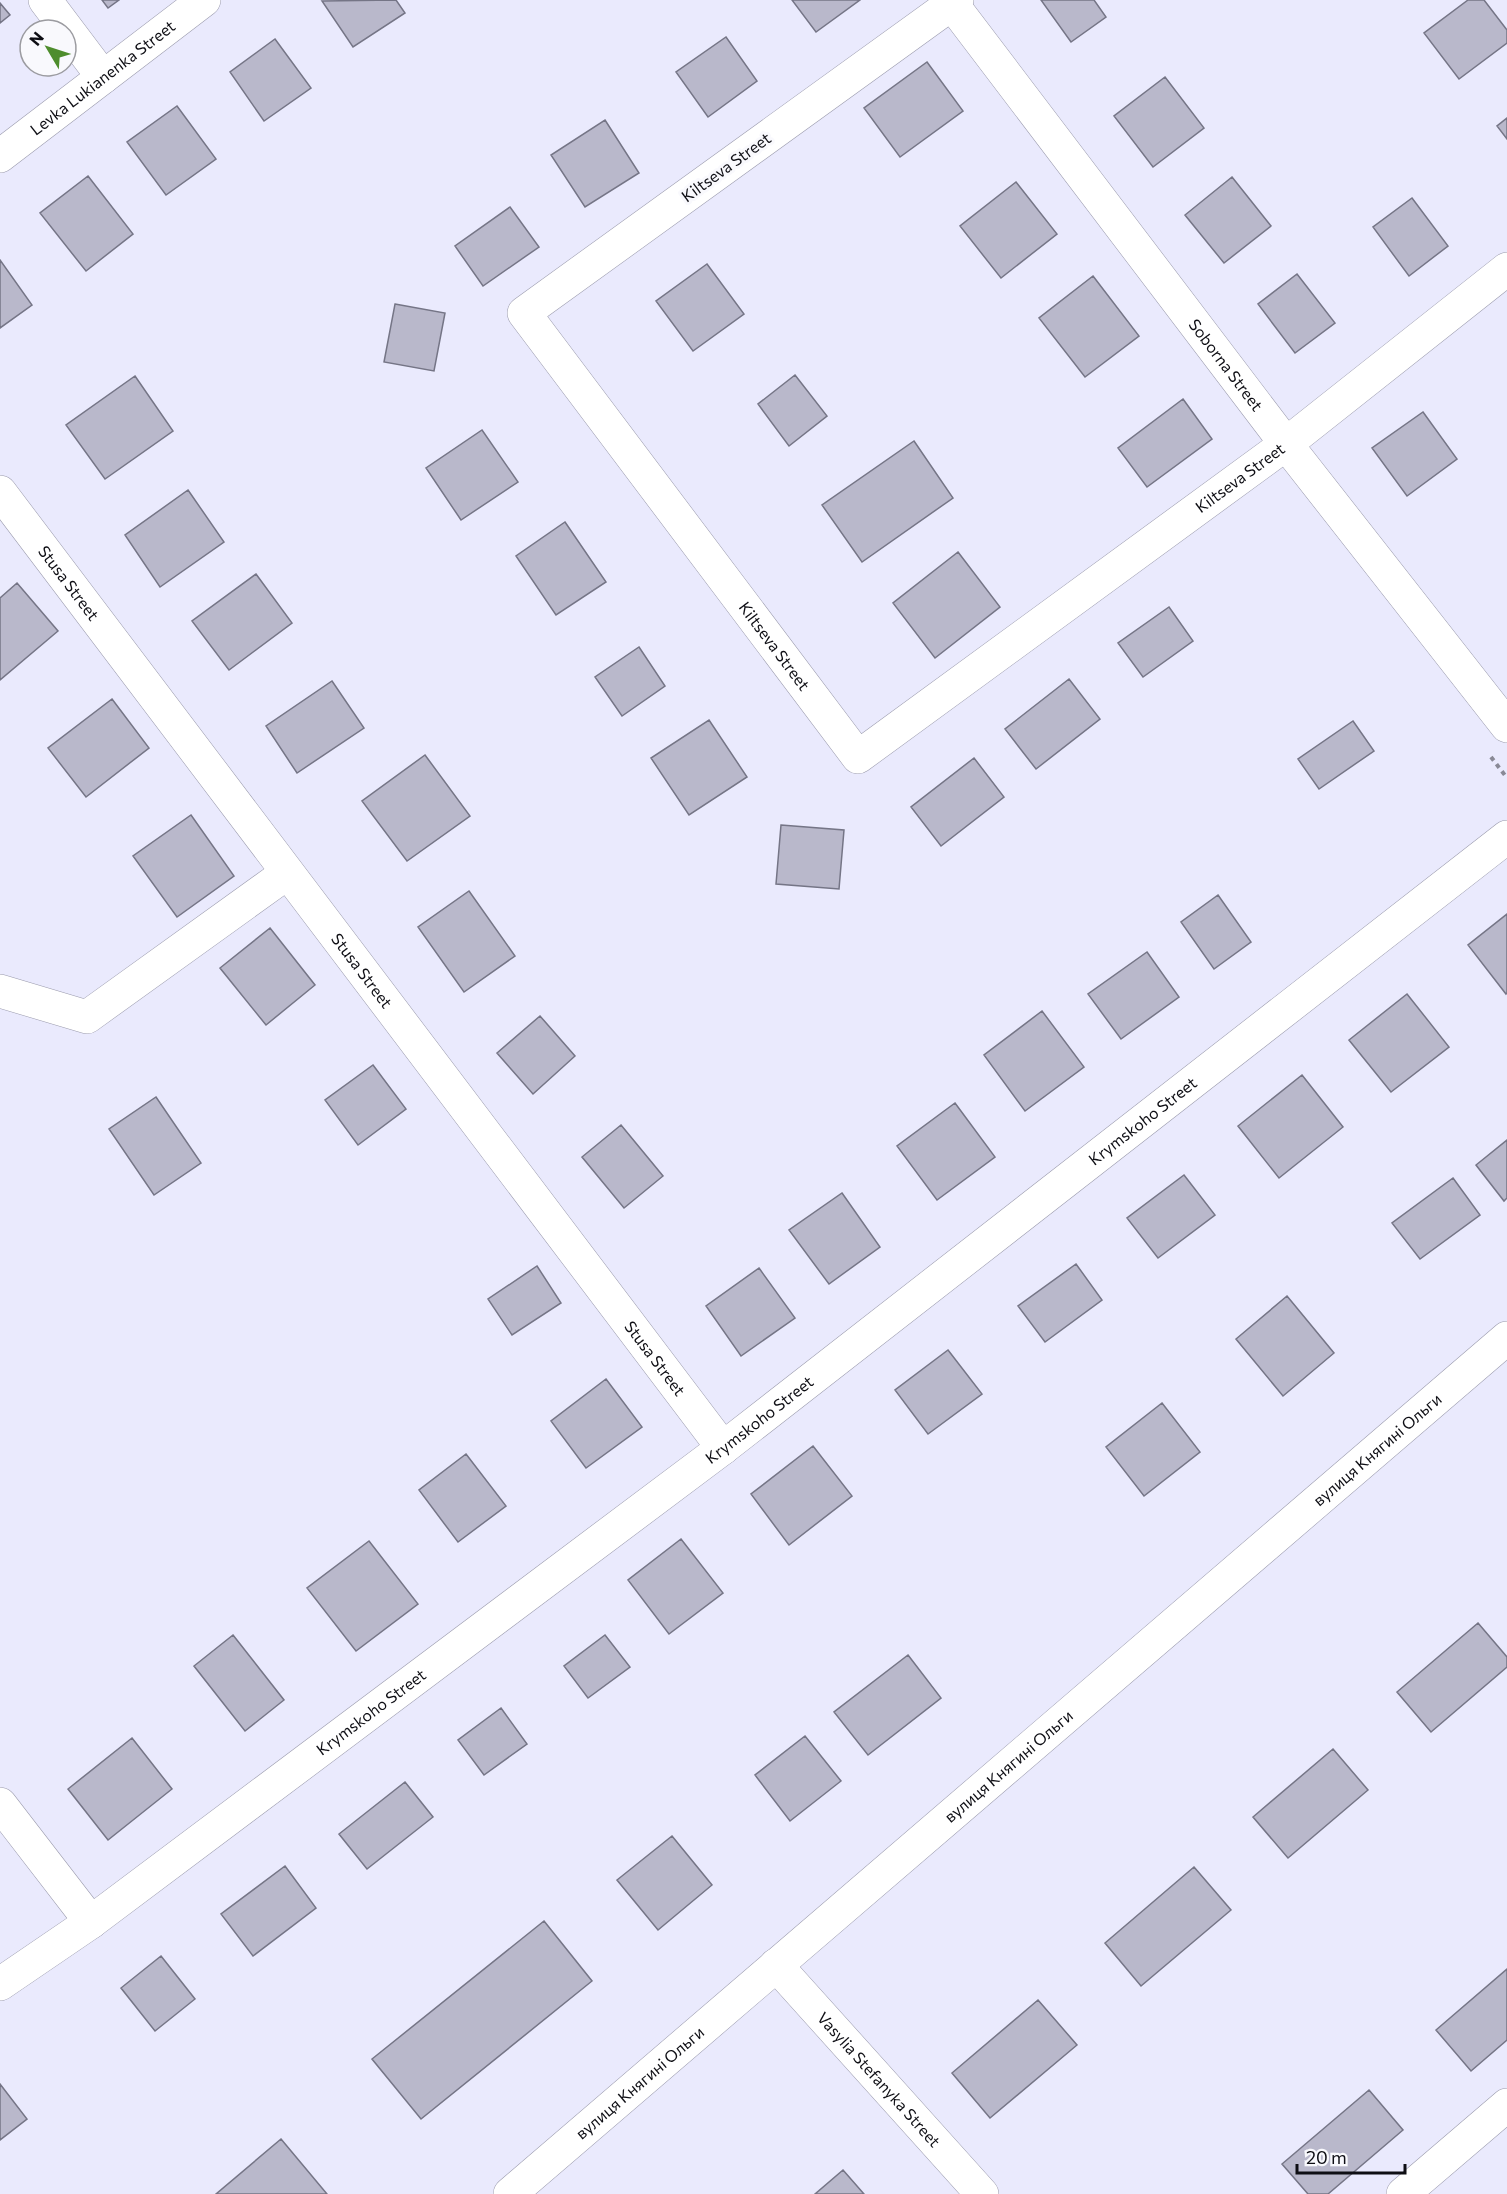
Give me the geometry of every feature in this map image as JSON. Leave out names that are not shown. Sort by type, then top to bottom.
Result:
[{"type":"street","points":[[45,0],[103,77]]},
{"type":"street","name":"Levka Lukianenka Street","points":[[0,156],[204,0]]},
{"type":"street","name":"Soborna Street","points":[[953,1],[1286,444],[1507,726]]},
{"type":"street","name":"Kiltseva Street","points":[[953,1],[524,313],[858,757],[1286,444],[1507,269]]},
{"type":"street","name":"Stusa Street","points":[[0,492],[723,1448]]},
{"type":"street","name":"Krymskoho Street","points":[[0,1984],[91,1922],[723,1448],[1507,837]]},
{"type":"street","points":[[0,991],[87,1017],[286,873]]},
{"type":"street","name":"вулиця Княгині Ольги","points":[[510,2194],[1507,1338]]},
{"type":"street","points":[[0,1804],[91,1922]]},
{"type":"street","name":"Vasylia Stefanyka Street","points":[[776,1965],[982,2194]]},
{"type":"street","points":[[1403,2194],[1507,2105]]},
{"type":"building","points":[[102,0],[119,0],[108,8]]},
{"type":"building","points":[[396,0],[405,13],[353,47],[322,1]]},
{"type":"building","points":[[792,0],[860,0],[816,32]]},
{"type":"building","points":[[1041,0],[1094,0],[1106,17],[1071,42]]},
{"type":"building","points":[[1468,0],[1484,0],[1507,30],[1507,43],[1459,79],[1424,33]]},
{"type":"building","points":[[0,3],[10,15],[0,23]]},
{"type":"building","points":[[726,37],[757,81],[708,117],[676,72]]},
{"type":"building","points":[[275,39],[311,88],[264,121],[230,72]]},
{"type":"building","points":[[927,62],[963,111],[900,157],[864,108]]},
{"type":"building","points":[[1165,77],[1204,128],[1153,167],[1114,116]]},
{"type":"building","points":[[177,106],[216,159],[166,195],[127,142]]},
{"type":"building","points":[[1507,118],[1507,139],[1497,126]]},
{"type":"building","points":[[605,120],[639,173],[585,207],[551,155]]},
{"type":"building","points":[[88,176],[133,234],[86,271],[40,213]]},
{"type":"building","points":[[1232,177],[1271,226],[1224,263],[1185,215]]},
{"type":"building","points":[[1016,182],[1057,234],[1001,278],[960,226]]},
{"type":"building","points":[[1412,198],[1448,246],[1409,276],[1373,227]]},
{"type":"building","points":[[510,207],[539,247],[483,286],[455,246]]},
{"type":"building","points":[[0,260],[32,305],[0,328]]},
{"type":"building","points":[[707,264],[744,314],[693,351],[656,301]]},
{"type":"building","points":[[1297,274],[1335,323],[1295,353],[1258,304]]},
{"type":"building","points":[[1093,276],[1139,336],[1085,377],[1039,318]]},
{"type":"building","points":[[395,304],[445,313],[434,371],[384,362]]},
{"type":"building","points":[[795,375],[827,416],[789,446],[758,404]]},
{"type":"building","points":[[135,376],[173,431],[105,479],[66,425]]},
{"type":"building","points":[[1183,399],[1212,439],[1147,487],[1118,448]]},
{"type":"building","points":[[1423,412],[1457,459],[1407,496],[1372,448]]},
{"type":"building","points":[[482,430],[518,482],[461,520],[426,468]]},
{"type":"building","points":[[914,441],[953,498],[862,562],[822,505]]},
{"type":"building","points":[[188,490],[224,542],[160,587],[125,535]]},
{"type":"building","points":[[565,522],[606,582],[556,615],[516,556]]},
{"type":"building","points":[[958,552],[1000,607],[935,658],[893,603]]},
{"type":"building","points":[[256,574],[292,623],[229,670],[192,621]]},
{"type":"building","points":[[17,583],[58,631],[0,680],[0,598]]},
{"type":"building","points":[[1169,607],[1193,641],[1143,677],[1118,643]]},
{"type":"building","points":[[639,647],[665,686],[622,716],[595,677]]},
{"type":"building","points":[[1069,679],[1100,719],[1036,769],[1005,729]]},
{"type":"building","points":[[332,681],[364,728],[297,773],[266,726]]},
{"type":"building","points":[[112,699],[149,748],[86,797],[48,748]]},
{"type":"building","points":[[709,720],[747,777],[689,815],[651,758]]},
{"type":"building","points":[[1353,721],[1374,751],[1319,789],[1298,759]]},
{"type":"building","points":[[425,755],[470,816],[407,861],[362,801]]},
{"type":"building","points":[[974,758],[1004,797],[941,846],[911,807]]},
{"type":"building","points":[[191,815],[234,876],[177,917],[133,856]]},
{"type":"building","points":[[781,825],[844,830],[839,889],[776,884]]},
{"type":"building","points":[[469,891],[515,956],[464,992],[418,927]]},
{"type":"building","points":[[1218,895],[1251,942],[1214,969],[1181,922]]},
{"type":"building","points":[[1507,914],[1507,993],[1506,994],[1468,945]]},
{"type":"building","points":[[270,928],[315,985],[266,1025],[220,968]]},
{"type":"building","points":[[1147,952],[1179,997],[1121,1039],[1088,994]]},
{"type":"building","points":[[1407,994],[1449,1047],[1391,1092],[1349,1040]]},
{"type":"building","points":[[1042,1011],[1084,1067],[1025,1111],[984,1055]]},
{"type":"building","points":[[540,1016],[575,1056],[533,1094],[497,1053]]},
{"type":"building","points":[[373,1065],[406,1109],[358,1145],[325,1100]]},
{"type":"building","points":[[1302,1075],[1343,1127],[1279,1178],[1238,1126]]},
{"type":"building","points":[[156,1097],[201,1163],[154,1195],[109,1129]]},
{"type":"building","points":[[955,1103],[995,1157],[937,1200],[897,1146]]},
{"type":"building","points":[[621,1125],[663,1176],[624,1208],[582,1157]]},
{"type":"building","points":[[1507,1140],[1507,1198],[1504,1201],[1476,1165]]},
{"type":"building","points":[[1184,1175],[1215,1215],[1158,1258],[1127,1218]]},
{"type":"building","points":[[1453,1178],[1480,1215],[1420,1259],[1392,1223]]},
{"type":"building","points":[[842,1193],[880,1247],[829,1284],[789,1230]]},
{"type":"building","points":[[1076,1264],[1102,1300],[1045,1342],[1018,1306]]},
{"type":"building","points":[[537,1266],[561,1303],[512,1335],[488,1299]]},
{"type":"building","points":[[759,1268],[795,1318],[741,1356],[706,1306]]},
{"type":"building","points":[[1287,1296],[1334,1353],[1283,1396],[1236,1339]]},
{"type":"building","points":[[948,1350],[982,1394],[928,1434],[895,1390]]},
{"type":"building","points":[[606,1379],[642,1427],[586,1468],[551,1421]]},
{"type":"building","points":[[1162,1403],[1200,1452],[1144,1496],[1106,1447]]},
{"type":"building","points":[[813,1446],[852,1496],[789,1545],[751,1494]]},
{"type":"building","points":[[466,1454],[506,1506],[458,1542],[419,1490]]},
{"type":"building","points":[[681,1539],[723,1593],[669,1634],[628,1580]]},
{"type":"building","points":[[369,1541],[418,1604],[356,1651],[307,1588]]},
{"type":"building","points":[[1478,1623],[1507,1657],[1507,1667],[1431,1732],[1397,1692]]},
{"type":"building","points":[[233,1635],[284,1700],[245,1731],[194,1666]]},
{"type":"building","points":[[605,1635],[630,1667],[588,1698],[564,1666]]},
{"type":"building","points":[[908,1655],[941,1698],[868,1755],[834,1712]]},
{"type":"building","points":[[501,1708],[527,1744],[484,1775],[458,1740]]},
{"type":"building","points":[[805,1736],[841,1781],[790,1821],[755,1775]]},
{"type":"building","points":[[132,1738],[172,1789],[108,1840],[68,1789]]},
{"type":"building","points":[[1333,1749],[1368,1790],[1288,1858],[1253,1817]]},
{"type":"building","points":[[405,1782],[433,1817],[367,1869],[339,1834]]},
{"type":"building","points":[[672,1836],[712,1885],[658,1930],[617,1880]]},
{"type":"building","points":[[285,1866],[316,1908],[253,1956],[221,1914]]},
{"type":"building","points":[[1194,1867],[1231,1910],[1141,1986],[1105,1943]]},
{"type":"building","points":[[544,1921],[592,1981],[421,2119],[372,2059]]},
{"type":"building","points":[[161,1956],[195,1999],[155,2031],[121,1988]]},
{"type":"building","points":[[1507,1969],[1507,2040],[1471,2071],[1436,2030]]},
{"type":"building","points":[[1038,2000],[1077,2045],[990,2118],[952,2073]]},
{"type":"building","points":[[0,2084],[27,2119],[0,2140]]},
{"type":"building","points":[[1369,2090],[1403,2130],[1328,2194],[1308,2194],[1282,2164]]},
{"type":"building","points":[[281,2139],[327,2194],[216,2194]]},
{"type":"building","points":[[843,2170],[864,2194],[815,2194]]}]
